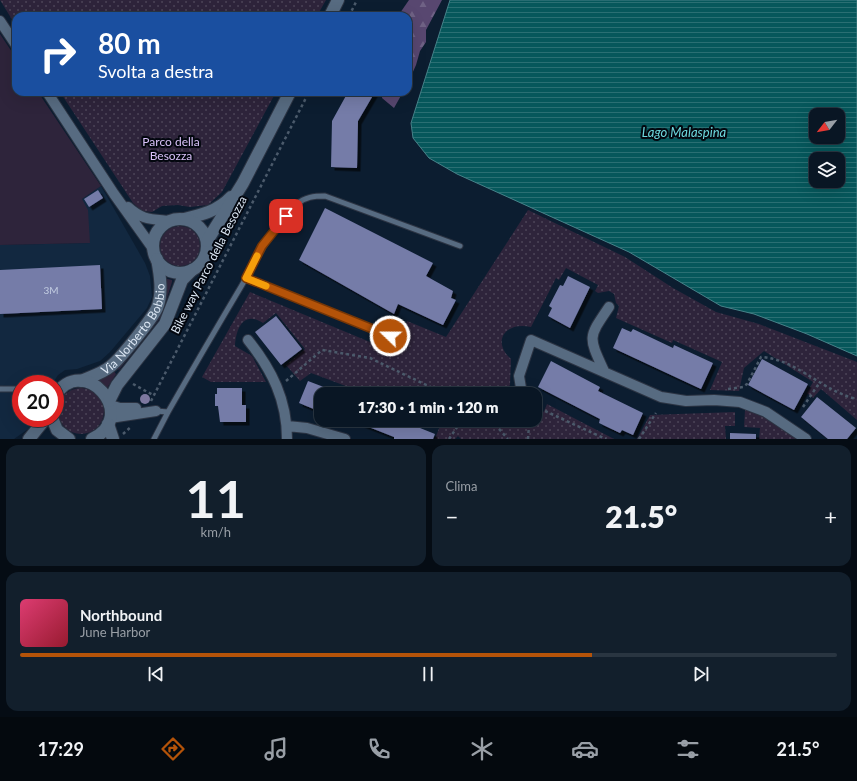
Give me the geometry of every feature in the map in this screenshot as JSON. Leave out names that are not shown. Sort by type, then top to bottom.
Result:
[{"type":"street","points":[[332,12],[338,0]]},
{"type":"street","points":[[0,21],[12,39]]},
{"type":"street","points":[[50,96],[155,254]]},
{"type":"street","name":"Via Norberto Bobbio","points":[[113,439],[109,421],[110,403],[117,385],[165,324],[182,280],[204,258],[207,241],[243,183],[288,96]]},
{"type":"street","name":"Via Norberto Bobbio","points":[[64,384],[80,381],[112,366],[152,316],[157,307],[160,294],[160,276],[155,254],[154,241],[162,226],[169,221],[207,213],[220,207],[243,183]]},
{"type":"street","points":[[114,194],[138,216],[169,221]]},
{"type":"street","points":[[184,219],[199,226],[207,241]]},
{"type":"street","name":"Via Norberto Bobbio","points":[[155,254],[162,266],[176,272],[192,270]]},
{"type":"street","points":[[604,371],[593,348],[592,332],[609,306]]},
{"type":"street","points":[[248,340],[263,359],[279,389],[287,426],[288,439]]},
{"type":"street","points":[[521,387],[519,376],[531,340],[661,397],[686,401],[714,400],[740,402],[766,412],[806,439]]},
{"type":"street","name":"Via Norberto Bobbio","points":[[80,381],[88,382],[101,389],[110,403]]},
{"type":"street","points":[[110,403],[120,408],[149,411]]},
{"type":"street","points":[[92,439],[104,431],[109,421],[149,411]]},
{"type":"street","points":[[287,426],[306,428],[345,439]]},
{"type":"street","points":[[29,439],[39,427]]},
{"type":"street","points":[[56,427],[57,430],[69,439]]},
{"type":"lane","points":[[154,439],[168,412],[246,278],[262,246],[286,216],[306,198],[325,196],[460,246]]},
{"type":"lane","points":[[246,278],[390,336]]},
{"type":"lane","points":[[0,389],[12,389]]},
{"type":"lane","points":[[149,411],[168,412]]},
{"type":"path","points":[[351,12],[357,0]]},
{"type":"path","name":"Bike way Parco della Besozza","points":[[117,439],[149,411],[307,96]]},
{"type":"path","points":[[279,389],[294,372],[322,350],[370,358],[430,387]]},
{"type":"path","points":[[724,389],[747,384],[761,357],[782,362],[850,398],[857,399]]},
{"type":"path","points":[[803,407],[820,382]]},
{"type":"path","points":[[545,411],[606,439]]},
{"type":"path","points":[[639,439],[656,413]]},
{"type":"path","points":[[449,439],[457,427]]},
{"type":"path","points":[[497,427],[508,439]]},
{"type":"path","points":[[528,439],[529,427]]},
{"type":"shaded area","points":[[101,186],[145,263],[150,276],[152,297],[147,308],[110,352],[100,361],[77,369],[65,370],[58,375],[12,375],[12,427],[29,427],[14,439],[0,439],[0,245],[90,243],[82,199]]},
{"type":"green space","points":[[0,0],[326,0],[319,12],[12,12],[12,20]]},
{"type":"green space","points":[[409,0],[442,0],[426,30],[426,42],[420,51],[412,74],[412,12],[401,12]]},
{"type":"green space","points":[[0,34],[12,52],[12,96],[41,96],[101,186],[82,199],[88,210],[90,243],[0,245]]},
{"type":"green space","name":"Parco della Besozza","points":[[63,96],[274,96],[222,192],[208,205],[190,207],[178,205],[162,206],[152,212],[142,211],[133,203]]},
{"type":"green space","points":[[382,96],[401,96],[394,108],[382,98]]},
{"type":"green space","points":[[528,210],[625,257],[673,288],[716,312],[759,324],[857,362],[857,420],[821,389],[813,398],[807,393],[813,382],[764,351],[744,368],[739,391],[710,390],[722,362],[673,340],[672,343],[616,318],[619,306],[616,303],[614,294],[609,291],[598,293],[595,291],[598,285],[566,268],[559,280],[556,278],[531,327],[515,327],[508,330],[504,334],[502,346],[511,359],[510,385],[508,387],[348,387],[311,373],[300,381],[286,365],[305,349],[276,313],[263,323],[250,319],[242,323],[237,333],[235,346],[252,356],[266,382],[211,382],[202,377],[250,292],[394,352],[407,321],[446,337]]},
{"type":"green space","points":[[180,226],[188,228],[194,232],[198,238],[200,246],[198,254],[194,260],[188,264],[180,266],[172,264],[166,260],[162,254],[160,246],[162,238],[166,232],[172,228]]},
{"type":"green space","points":[[164,278],[172,280],[172,282],[161,317],[119,370],[117,368],[153,324]]},
{"type":"green space","points":[[113,370],[116,374],[105,389],[98,380]]},
{"type":"green space","points":[[77,388],[85,388],[94,392],[100,398],[104,407],[104,415],[100,424],[90,432],[85,434],[77,434],[68,430],[64,426],[64,396],[72,390]]},
{"type":"green space","points":[[547,404],[614,439],[461,439],[458,436],[455,439],[435,439],[440,427],[542,427],[542,414]]},
{"type":"green space","points":[[745,410],[761,414],[800,439],[759,439],[760,428],[744,427]]},
{"type":"green space","points":[[735,412],[735,426],[725,426],[726,439],[637,439],[650,415]]},
{"type":"water","name":"Lago Malaspina","points":[[450,0],[857,0],[857,356],[807,334],[754,314],[721,306],[629,252],[457,174],[429,158],[413,138],[411,123]]},
{"type":"building","points":[[346,96],[373,96],[358,121],[357,168],[331,167],[332,121]]},
{"type":"building","points":[[98,190],[103,198],[89,207],[84,199]]},
{"type":"building","points":[[325,208],[433,263],[426,276],[453,291],[451,298],[456,300],[443,325],[398,304],[394,314],[299,260]]},
{"type":"building","points":[[100,265],[102,309],[0,314],[0,270]]},
{"type":"building","points":[[568,276],[590,287],[570,328],[548,316],[552,308],[549,306],[560,285],[563,286]]},
{"type":"building","points":[[276,316],[302,349],[281,365],[255,332]]},
{"type":"building","points":[[622,328],[631,332],[633,329],[673,348],[674,345],[713,363],[701,389],[613,348]]},
{"type":"building","points":[[762,359],[808,384],[794,410],[748,385]]},
{"type":"building","points":[[551,361],[600,387],[598,391],[643,413],[633,435],[622,430],[620,433],[599,423],[600,419],[542,389],[542,387],[538,387]]},
{"type":"building","points":[[308,381],[324,387],[314,387],[314,409],[299,403]]},
{"type":"building","points":[[217,388],[242,388],[242,405],[246,405],[246,422],[220,422],[218,406],[215,406],[215,394],[217,394]]},
{"type":"building","points":[[817,397],[856,428],[847,439],[828,439],[801,417]]},
{"type":"building","points":[[369,427],[418,427],[435,434],[433,439],[394,439],[394,437]]},
{"type":"building","points":[[730,433],[756,434],[756,439],[730,439]]},
{"type":"slow traffic","points":[[257,256],[246,278],[266,286]]},
{"type":"route","points":[[286,216],[262,246],[246,278],[390,336]]}]
